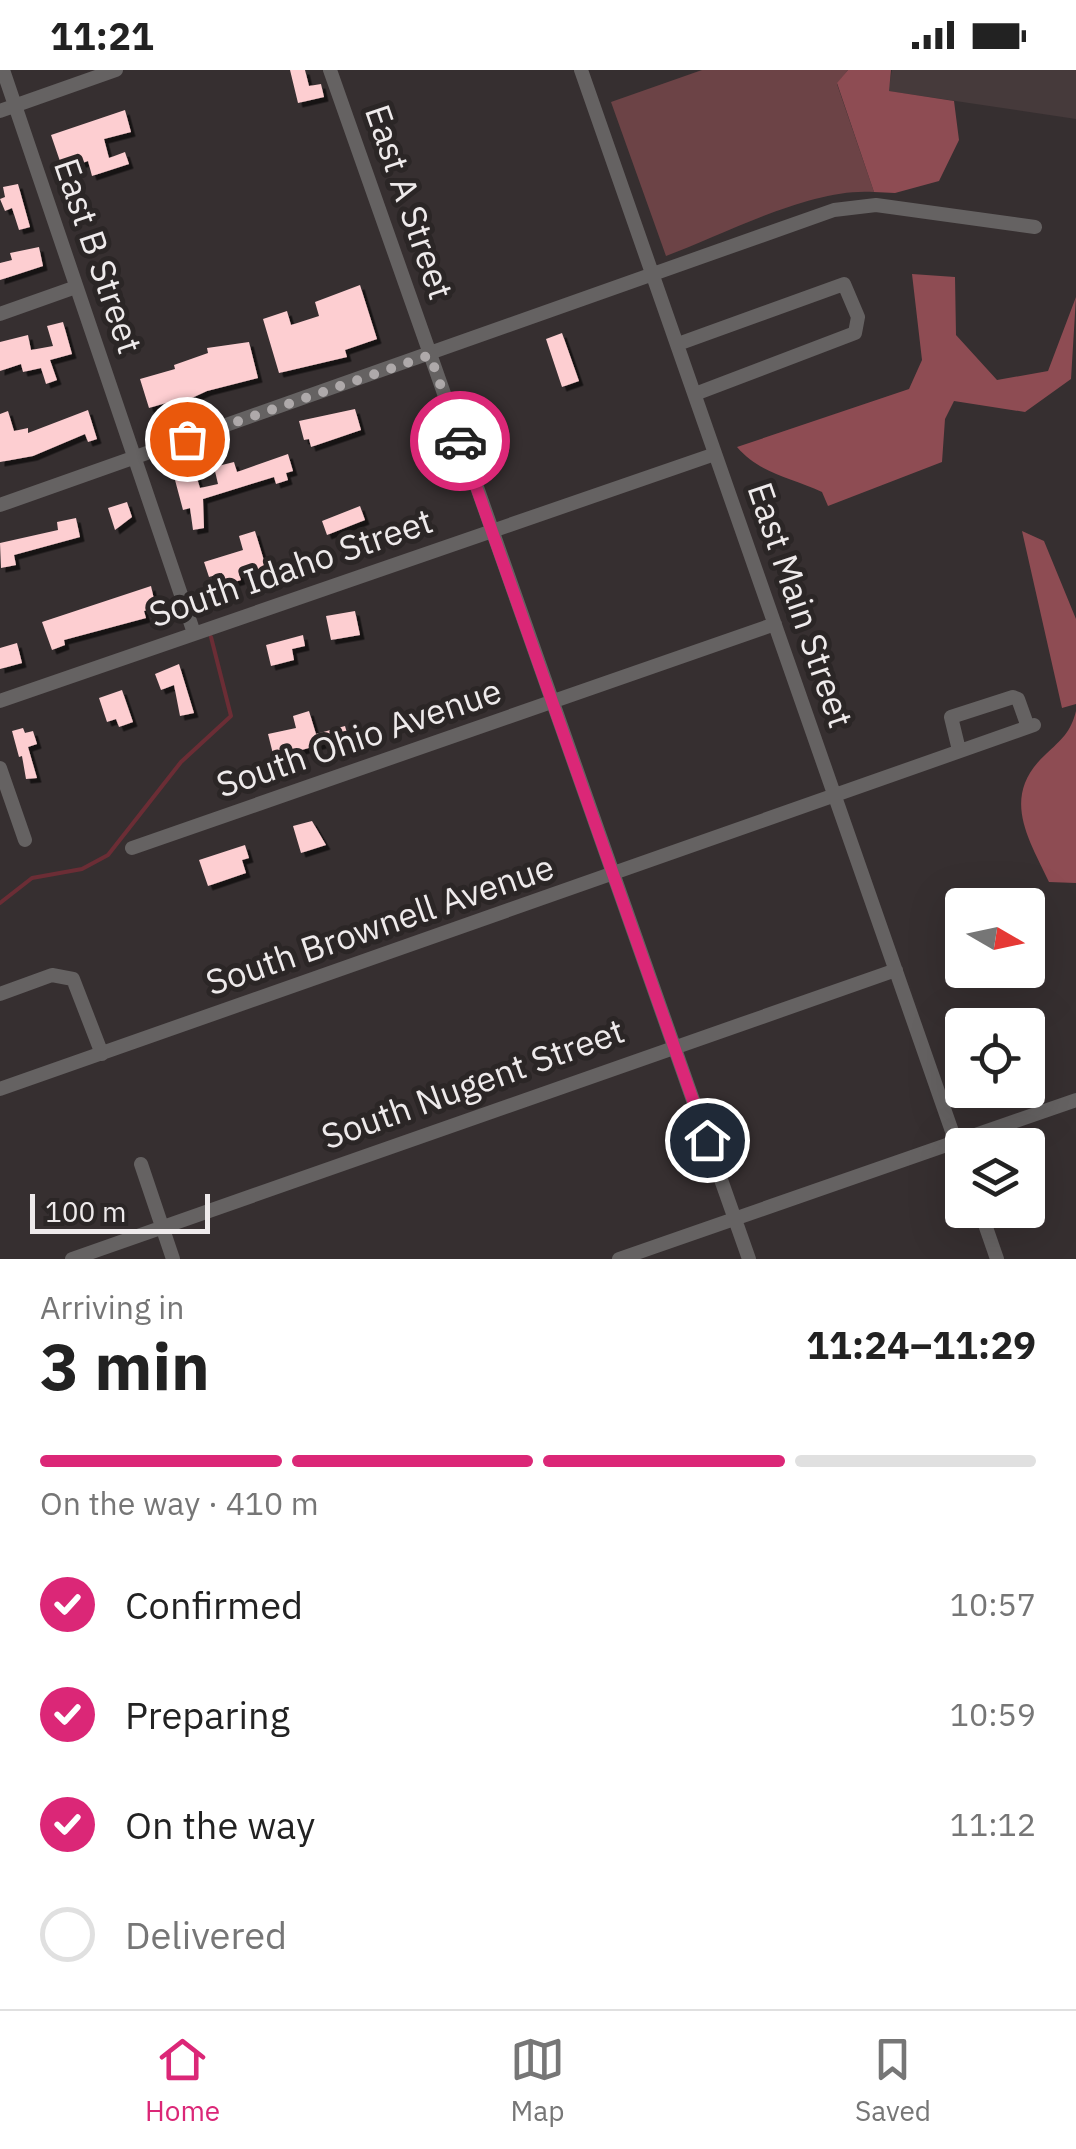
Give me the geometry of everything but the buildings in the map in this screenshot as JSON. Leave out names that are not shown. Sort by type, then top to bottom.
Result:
[{"type":"street","name":"East B Street","points":[[2,70],[8,108],[76,286],[194,633]]},
{"type":"street","points":[[8,108],[116,70]]},
{"type":"street","name":"East A Street","points":[[330,70],[749,1259]]},
{"type":"street","name":"East Main Street","points":[[581,70],[952,1128]]},
{"type":"street","points":[[0,505],[858,204],[1035,227]]},
{"type":"street","points":[[678,344],[844,284],[858,317],[855,333],[694,394]]},
{"type":"street","points":[[0,314],[76,286]]},
{"type":"street","name":"South Idaho Street","points":[[0,701],[715,454]]},
{"type":"street","name":"South Ohio Avenue","points":[[132,848],[775,624]]},
{"type":"street","name":"South Brownell Avenue","points":[[0,1090],[1031,726],[1018,698],[1013,696],[951,717],[959,750]]},
{"type":"street","points":[[0,768],[25,840]]},
{"type":"street","name":"South Nugent Street","points":[[72,1259],[674,1044],[896,970]]},
{"type":"street","points":[[0,994],[52,975],[73,979],[102,1054]]},
{"type":"street","points":[[992,1128],[1076,1100]]},
{"type":"street","points":[[618,1259],[945,1144]]},
{"type":"street","points":[[141,1164],[173,1259]]},
{"type":"street","points":[[986,1228],[997,1259]]},
{"type":"shaded area","points":[[702,70],[848,70],[837,84],[874,192],[850,192],[796,204],[666,256],[611,102]]},
{"type":"shaded area","points":[[848,70],[891,70],[889,91],[954,101],[959,140],[939,181],[895,193],[874,192],[837,83]]},
{"type":"shaded area","points":[[892,70],[1076,70],[1076,119],[888,91]]},
{"type":"shaded area","points":[[912,274],[955,277],[956,335],[997,380],[1048,371],[1076,297],[1071,379],[1025,412],[954,401],[945,419],[942,462],[828,506],[822,492],[766,469],[737,447],[909,389],[922,360]]},
{"type":"shaded area","points":[[1022,531],[1044,541],[1076,619],[1076,704],[1062,708]]},
{"type":"shaded area","points":[[1076,711],[1076,883],[1049,882],[1027,833],[1021,801],[1032,770],[1065,735]]},
{"type":"waterway","points":[[0,903],[32,878],[82,869],[108,855],[181,762],[231,716],[211,637]]},
{"type":"way so far","points":[[187,439],[430,355],[460,441]]},
{"type":"route","points":[[460,441],[707,1140]]}]
